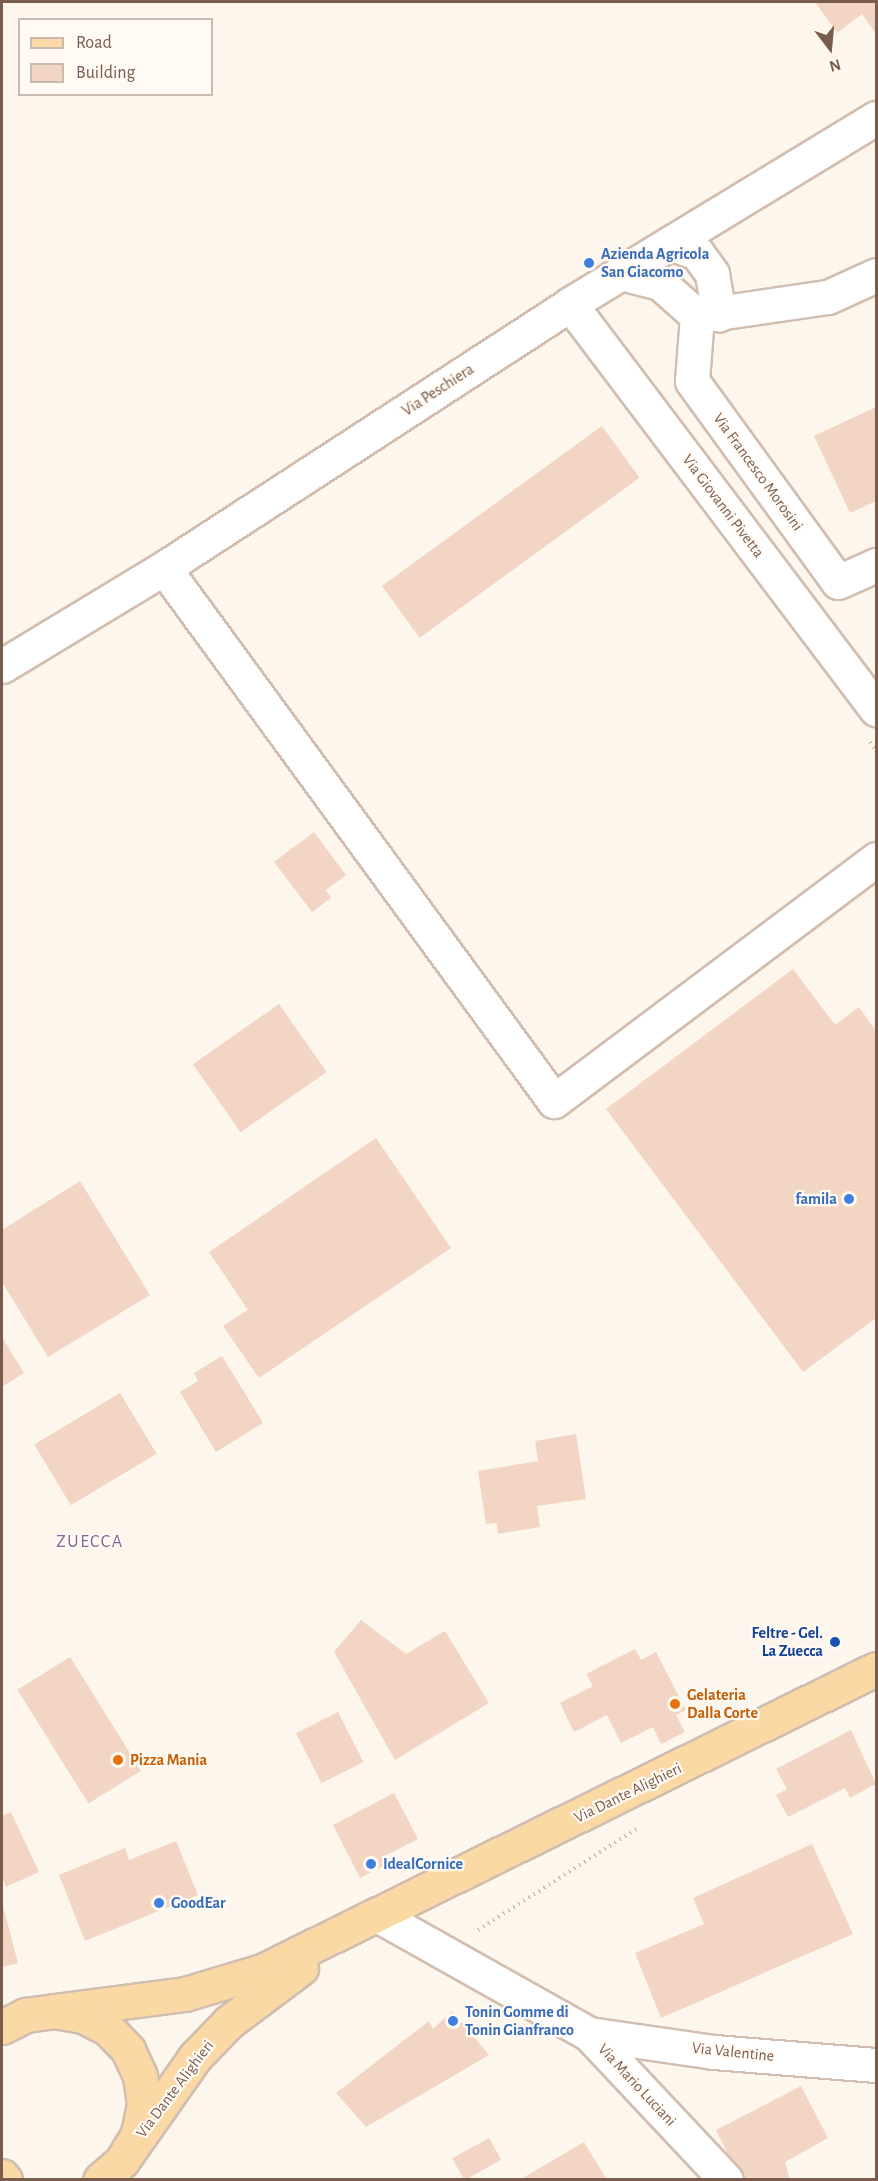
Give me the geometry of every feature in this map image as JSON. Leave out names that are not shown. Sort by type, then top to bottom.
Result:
[{"type":"main road","name":"Via Dante Alighieri","points":[[2,2027],[26,2015],[226,1985],[379,1916],[876,1669]]},
{"type":"main road","name":"Via Dante Alighieri","points":[[111,2170],[195,2057],[229,2022],[379,1916]]},
{"type":"main road","points":[[54,2011],[83,2016],[108,2029],[128,2050],[140,2076],[144,2105],[138,2134],[111,2170]]},
{"type":"main road","points":[[2,2176],[5,2180]]},
{"type":"street","name":"Via Peschiera","points":[[2,666],[164,568],[570,304],[876,118]]},
{"type":"street","points":[[670,243],[697,253],[712,274],[708,315]]},
{"type":"street","points":[[621,273],[660,283],[708,315],[828,297],[876,275]]},
{"type":"street","name":"Via Giovanni Pivetta","points":[[570,304],[876,709]]},
{"type":"street","name":"Via Francesco Morosini","points":[[708,315],[692,381],[838,582],[876,565]]},
{"type":"street","points":[[164,568],[554,1101],[876,860]]},
{"type":"street","name":"Via Mario Luciani","points":[[379,1916],[589,2034],[726,2180]]},
{"type":"street","name":"Via Valentine","points":[[589,2034],[714,2052],[876,2065]]},
{"type":"path","points":[[443,1953],[645,1825]]},
{"type":"building","points":[[815,2],[876,2],[876,34],[862,14],[837,33]]},
{"type":"building","points":[[876,407],[876,501],[850,513],[814,436]]},
{"type":"building","points":[[602,426],[640,478],[420,638],[382,586]]},
{"type":"building","points":[[314,832],[346,875],[326,890],[331,898],[312,912],[274,862]]},
{"type":"building","points":[[793,969],[835,1025],[859,1007],[876,1031],[876,1318],[803,1372],[606,1109]]},
{"type":"building","points":[[279,1004],[327,1072],[241,1132],[193,1064]]},
{"type":"building","points":[[376,1138],[451,1248],[259,1378],[223,1326],[248,1310],[209,1252]]},
{"type":"building","points":[[80,1181],[150,1295],[48,1357],[2,1282],[2,1230]]},
{"type":"building","points":[[2,1337],[24,1373],[2,1387]]},
{"type":"building","points":[[222,1356],[263,1423],[216,1452],[180,1392],[198,1381],[194,1373]]},
{"type":"building","points":[[120,1393],[157,1454],[71,1505],[34,1445]]},
{"type":"building","points":[[576,1434],[586,1499],[537,1506],[540,1527],[498,1534],[497,1523],[486,1524],[478,1471],[538,1461],[535,1441]]},
{"type":"building","points":[[361,1620],[406,1654],[445,1631],[489,1703],[395,1760],[334,1652]]},
{"type":"building","points":[[635,1649],[641,1660],[656,1652],[686,1710],[676,1715],[685,1732],[661,1744],[653,1727],[621,1743],[607,1715],[574,1732],[560,1703],[593,1686],[586,1674]]},
{"type":"building","points":[[70,1657],[141,1771],[88,1803],[17,1690]]},
{"type":"building","points":[[338,1712],[363,1762],[322,1783],[296,1733]]},
{"type":"building","points":[[851,1730],[876,1784],[850,1798],[845,1788],[788,1817],[776,1795],[787,1789],[776,1769]]},
{"type":"building","points":[[394,1793],[418,1839],[385,1856],[389,1863],[360,1878],[333,1825]]},
{"type":"building","points":[[11,1812],[39,1872],[6,1887],[2,1877],[2,1816]]},
{"type":"building","points":[[176,1841],[198,1895],[85,1941],[59,1875],[125,1848],[129,1860]]},
{"type":"building","points":[[812,1844],[853,1934],[661,2018],[635,1953],[704,1924],[693,1898]]},
{"type":"building","points":[[2,1902],[18,1963],[2,1967]]},
{"type":"building","points":[[452,2011],[489,2055],[366,2127],[336,2093],[429,2021],[433,2029]]},
{"type":"building","points":[[801,2086],[828,2138],[785,2162],[790,2180],[741,2180],[716,2130]]},
{"type":"building","points":[[489,2138],[501,2160],[464,2180],[452,2158]]},
{"type":"building","points":[[584,2142],[607,2180],[521,2180],[526,2176]]},
{"type":"place","name":"Azienda Agricola San Giacomo","points":[[589,263]]},
{"type":"place","name":"famila","points":[[849,1199]]},
{"type":"place","name":"Feltre - Gel. La Zuecca","points":[[835,1642]]},
{"type":"place","name":"Gelateria Dalla Corte","points":[[675,1704]]},
{"type":"place","name":"Pizza Mania","points":[[118,1760]]},
{"type":"place","name":"IdealCornice","points":[[371,1864]]},
{"type":"place","name":"GoodEar","points":[[159,1903]]},
{"type":"place","name":"Tonin Gomme di Tonin Gianfranco","points":[[453,2021]]},
{"type":"district","name":"ZUECCA","points":[[90,1542]]}]
